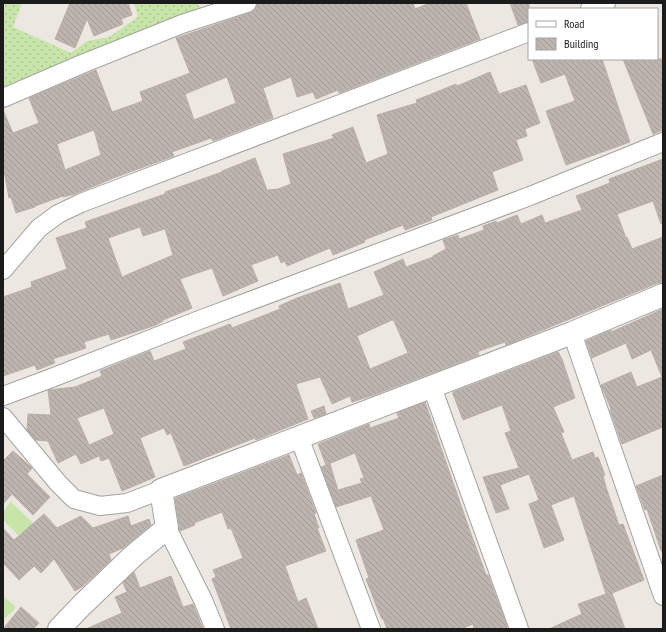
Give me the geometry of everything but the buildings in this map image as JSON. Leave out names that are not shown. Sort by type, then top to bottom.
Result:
[{"type":"street","points":[[3,98],[82,64],[182,24],[247,3]]},
{"type":"street","points":[[593,8],[606,3]]},
{"type":"street","points":[[3,270],[39,228],[58,214],[81,203],[528,32]]},
{"type":"street","points":[[3,396],[202,319],[530,196],[663,142]]},
{"type":"street","points":[[3,417],[58,483],[74,499],[100,506],[126,503],[572,333],[663,295]]},
{"type":"street","points":[[572,333],[663,596]]},
{"type":"street","points":[[432,387],[519,629]]},
{"type":"street","points":[[300,437],[371,629]]},
{"type":"street","points":[[161,490],[167,528],[215,629]]},
{"type":"street","points":[[59,629],[82,604],[133,556],[167,528]]},
{"type":"green space","points":[[3,3],[22,3],[13,27],[71,53],[87,41],[109,37],[138,17],[134,3],[196,3],[202,9],[3,104]]},
{"type":"green space","points":[[11,502],[33,523],[18,535],[3,520],[5,510]]},
{"type":"green space","points":[[3,596],[15,606],[14,610],[3,620]]}]
